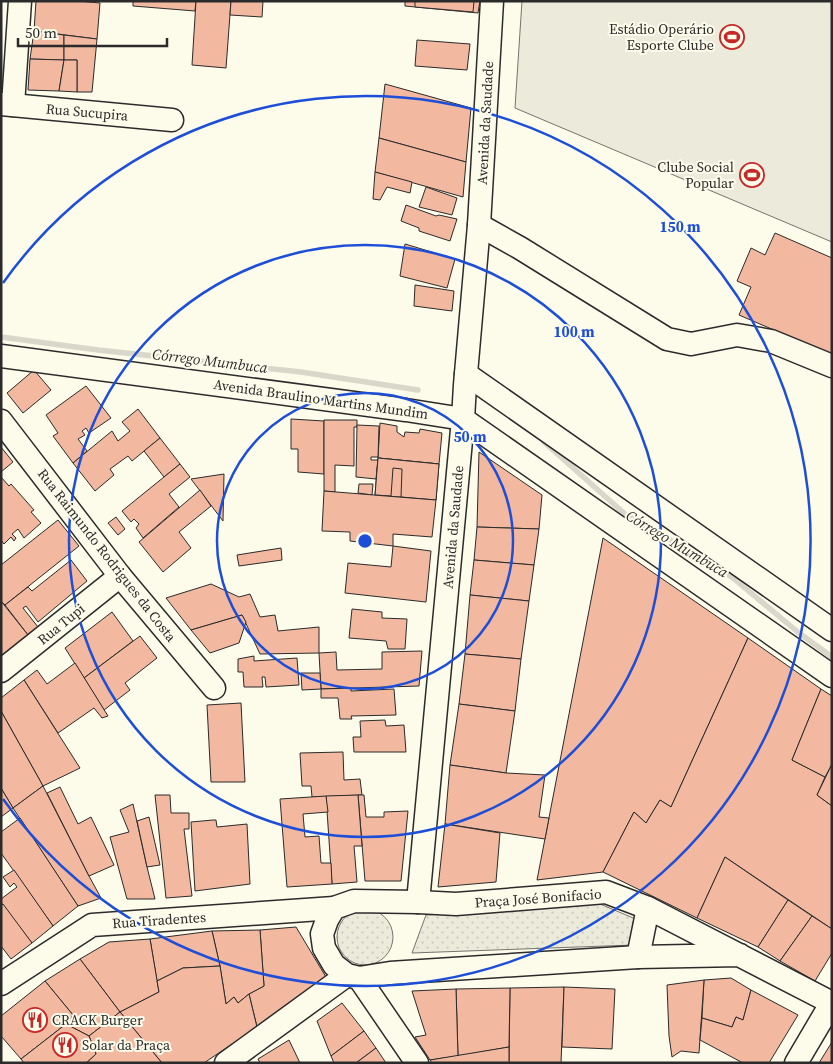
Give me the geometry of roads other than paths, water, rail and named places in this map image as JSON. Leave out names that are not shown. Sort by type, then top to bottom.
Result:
[{"type":"street","points":[[7,104],[20,1]]},
{"type":"street","name":"Avenida da Saudade","points":[[418,902],[479,226],[492,1]]},
{"type":"street","name":"Rua Sucupira","points":[[7,104],[172,120]]},
{"type":"street","points":[[479,226],[520,248],[667,339],[691,344],[737,335],[772,341],[832,366]]},
{"type":"street","name":"Avenida Braulino Martins Mundim","points":[[1,356],[396,409],[463,416],[832,676]]},
{"type":"street","points":[[465,380],[832,630]]},
{"type":"street","name":"Rua Raimundo Rodrigues da Costa","points":[[1,421],[120,576],[214,688]]},
{"type":"street","name":"Rua Tupi","points":[[1,671],[120,576]]},
{"type":"street","name":"Praça José Bonifacio","points":[[334,908],[354,901],[456,904],[606,892],[648,908],[832,1003]]},
{"type":"street","points":[[334,908],[322,934],[324,948],[334,965],[353,976],[417,1063]]},
{"type":"street","name":"Rua Tiradentes","points":[[1,984],[92,925],[334,908]]},
{"type":"street","points":[[638,957],[648,908]]},
{"type":"street","points":[[226,1063],[353,976],[638,957],[740,955]]},
{"type":"street","points":[[796,1063],[832,1003]]},
{"type":"waterway","name":"Córrego Mumbuca","points":[[1,337],[98,350],[301,372],[418,390]]},
{"type":"waterway","name":"Córrego Mumbuca","points":[[544,442],[626,515],[704,559],[733,578],[799,633],[832,657]]},
{"type":"place","name":"Estádio Operário Esporte Clube","points":[[732,37]]},
{"type":"place","name":"Clube Social Popular","points":[[752,175]]},
{"type":"place","name":"CRACK Burger","points":[[35,1020]]},
{"type":"place","name":"Solar da Praça","points":[[65,1045]]}]
